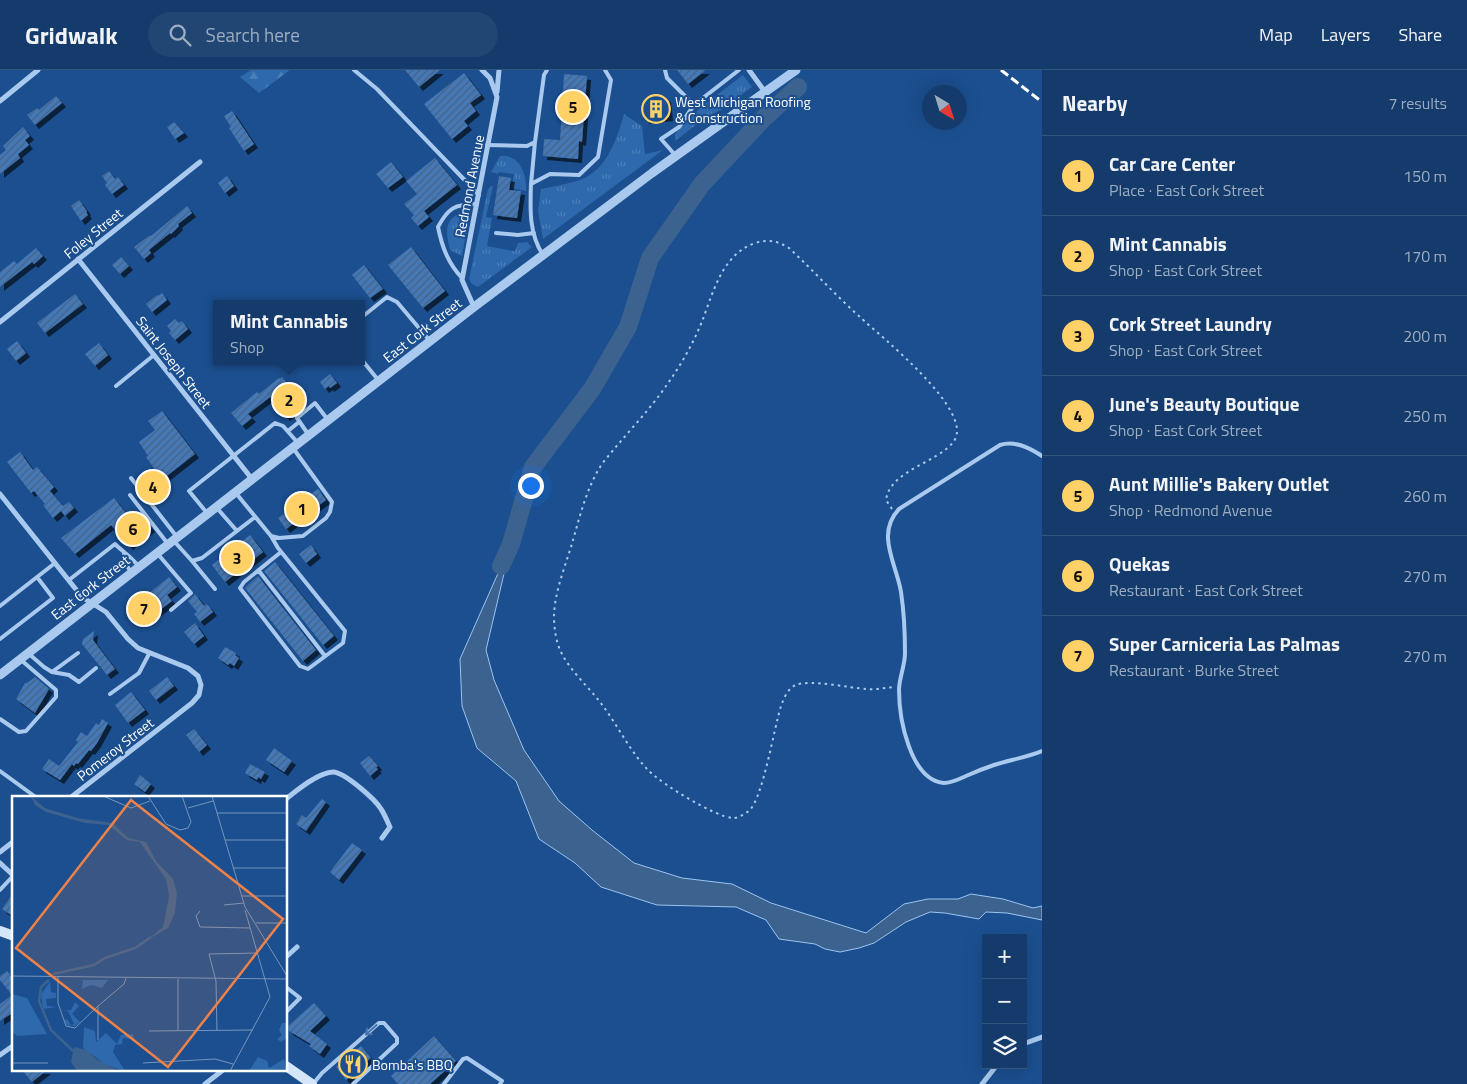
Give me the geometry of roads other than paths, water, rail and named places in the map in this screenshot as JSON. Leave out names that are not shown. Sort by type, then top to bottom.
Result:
[{"type":"main road","points":[[0,931],[12,935]]},
{"type":"main road","points":[[288,1067],[312,1084]]},
{"type":"street","points":[[0,101],[38,70]]},
{"type":"street","points":[[482,70],[490,78],[497,97]]},
{"type":"street","name":"Redmond Avenue","points":[[462,278],[491,132],[499,70]]},
{"type":"street","points":[[749,70],[765,92]]},
{"type":"street","name":"East Cork Street","points":[[0,675],[474,307],[676,156],[796,70]]},
{"type":"street","name":"Foley Street","points":[[0,322],[200,162]]},
{"type":"street","name":"Saint Joseph Street","points":[[78,259],[252,479]]},
{"type":"street","points":[[462,278],[474,307]]},
{"type":"street","points":[[0,494],[82,597],[106,612],[128,639],[138,648],[149,654]]},
{"type":"street","name":"Pomeroy Street","points":[[73,796],[192,703],[199,695],[201,686],[198,676],[188,668],[149,654]]},
{"type":"street","points":[[288,798],[326,773],[334,772],[343,775],[370,796],[381,808],[390,826],[382,838]]},
{"type":"street","points":[[0,852],[12,843]]},
{"type":"street","points":[[0,862],[12,869]]},
{"type":"street","points":[[0,862],[12,874]]},
{"type":"street","points":[[288,954],[297,947]]},
{"type":"street","points":[[1027,1043],[1042,1037]]},
{"type":"street","points":[[0,1055],[12,1046]]},
{"type":"street","points":[[982,1084],[994,1069]]},
{"type":"street","points":[[205,1084],[220,1072]]},
{"type":"lane","points":[[354,70],[377,89],[478,195]]},
{"type":"lane","points":[[543,255],[536,244],[530,212],[535,142],[544,75],[547,70]]},
{"type":"lane","points":[[531,184],[550,174],[580,175],[598,157],[611,80],[605,70]]},
{"type":"lane","points":[[665,70],[668,78],[694,104]]},
{"type":"lane","points":[[676,156],[661,139],[679,127],[694,104],[740,70]]},
{"type":"lane","points":[[487,145],[528,146],[535,142]]},
{"type":"lane","points":[[462,278],[452,266],[444,251],[438,227],[443,217],[454,206],[477,204]]},
{"type":"lane","points":[[496,233],[534,234]]},
{"type":"lane","points":[[365,315],[387,297],[397,302],[430,341]]},
{"type":"lane","points":[[116,386],[154,355]]},
{"type":"lane","points":[[365,364],[379,381]]},
{"type":"lane","points":[[309,435],[297,418],[315,403],[328,420]]},
{"type":"lane","points":[[288,431],[299,422]]},
{"type":"lane","points":[[207,514],[189,491],[275,423],[283,426],[288,431],[295,446],[332,502],[330,512],[326,518],[303,536],[279,538],[271,536]]},
{"type":"lane","points":[[1042,456],[1016,443],[1000,445],[913,499],[896,512],[890,522],[888,544],[900,586],[904,630],[904,662],[899,686],[903,728],[908,747],[917,764],[937,781],[948,783],[994,765],[1042,751]]},
{"type":"lane","points":[[131,478],[173,541]]},
{"type":"lane","points":[[235,492],[345,631],[343,643],[308,669],[300,666],[240,588],[244,582],[282,552]]},
{"type":"lane","points":[[130,495],[192,561],[215,589]]},
{"type":"lane","points":[[216,507],[237,531]]},
{"type":"lane","points":[[192,561],[202,558],[255,517]]},
{"type":"lane","points":[[69,580],[115,544],[132,558],[139,567]]},
{"type":"lane","points":[[124,553],[125,563],[132,573]]},
{"type":"lane","points":[[157,553],[191,593],[170,610]]},
{"type":"lane","points":[[0,606],[55,563]]},
{"type":"lane","points":[[258,571],[325,656]]},
{"type":"lane","points":[[0,639],[53,598],[37,577]]},
{"type":"lane","points":[[52,672],[78,653]]},
{"type":"lane","points":[[110,694],[139,673],[149,654]]},
{"type":"lane","points":[[24,656],[52,672],[70,675],[79,682],[96,668]]},
{"type":"lane","points":[[0,720],[19,732],[26,731],[56,697],[56,690],[24,656]]},
{"type":"lane","points":[[0,771],[33,796]]},
{"type":"lane","points":[[0,890],[12,878]]},
{"type":"lane","points":[[288,989],[300,998],[288,1010]]},
{"type":"lane","points":[[312,1084],[379,1023],[384,1023],[397,1038],[397,1043],[354,1084]]},
{"type":"lane","points":[[447,1083],[463,1059],[468,1058],[506,1084]]},
{"type":"waterway","points":[[501,566],[511,544],[533,467],[592,389],[628,327],[650,258],[702,184],[764,118],[798,87]]},
{"type":"railway","points":[[1001,70],[1042,102]]},
{"type":"place","name":"Aunt Millie's Bakery Outlet","points":[[573,107]]},
{"type":"place","name":"West Michigan Roofing & Construction","points":[[656,109]]},
{"type":"place","name":"Mint Cannabis","points":[[289,400]]},
{"type":"place","name":"June's Beauty Boutique","points":[[153,487]]},
{"type":"place","name":"Car Care Center","points":[[302,509]]},
{"type":"place","name":"Quekas","points":[[133,529]]},
{"type":"place","name":"Cork Street Laundry","points":[[237,558]]},
{"type":"place","name":"Super Carniceria Las Palmas","points":[[144,609]]},
{"type":"place","name":"Bomba's BBQ","points":[[353,1064]]}]
